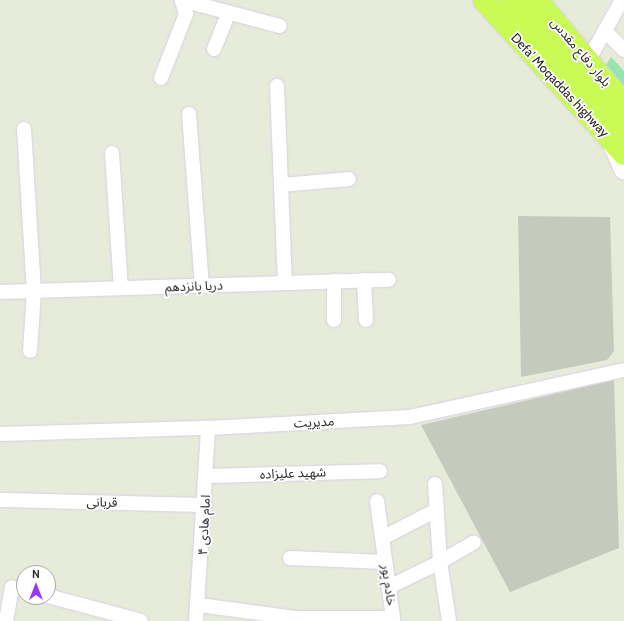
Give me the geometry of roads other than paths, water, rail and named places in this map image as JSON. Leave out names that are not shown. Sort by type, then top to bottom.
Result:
[{"type":"highway","points":[[472,0],[490,8]]},
{"type":"highway","points":[[479,0],[490,8]]},
{"type":"highway","points":[[512,0],[620,141]]},
{"type":"highway","name":"بلوار دفاع مقدس","points":[[537,0],[624,104]]},
{"type":"highway","name":"Defa' Moqaddas highway","points":[[490,8],[620,141]]},
{"type":"main road","points":[[620,141],[624,169]]},
{"type":"street","points":[[588,61],[622,0]]},
{"type":"street","points":[[182,1],[228,14],[280,26]]},
{"type":"street","points":[[161,78],[186,14],[182,1]]},
{"type":"street","points":[[214,49],[228,14]]},
{"type":"street","points":[[606,31],[624,50]]},
{"type":"street","points":[[277,86],[285,283]]},
{"type":"street","points":[[189,114],[202,286]]},
{"type":"street","points":[[24,129],[34,291],[30,351]]},
{"type":"street","points":[[112,153],[121,288]]},
{"type":"street","points":[[281,185],[349,179]]},
{"type":"street","points":[[364,280],[366,320]]},
{"type":"street","name":"دریا پانزدهم","points":[[0,292],[389,280]]},
{"type":"street","points":[[334,281],[334,320]]},
{"type":"street","name":"مدیریت","points":[[0,434],[208,428],[410,417],[624,370]]},
{"type":"street","name":"امام هادی ۴","points":[[196,621],[199,604],[208,428]]},
{"type":"street","name":"شهید علیزاده","points":[[206,476],[380,471]]},
{"type":"street","points":[[435,484],[440,562],[449,621]]},
{"type":"street","name":"قربانی","points":[[0,500],[205,505]]},
{"type":"street","name":"خادم پور","points":[[199,604],[297,618],[393,618],[377,501]]},
{"type":"street","points":[[382,538],[437,510]]},
{"type":"street","points":[[389,587],[440,562],[474,542]]},
{"type":"street","points":[[290,558],[386,562]]},
{"type":"street","points":[[6,621],[12,588],[16,588]]},
{"type":"street","points":[[56,598],[141,621]]}]
